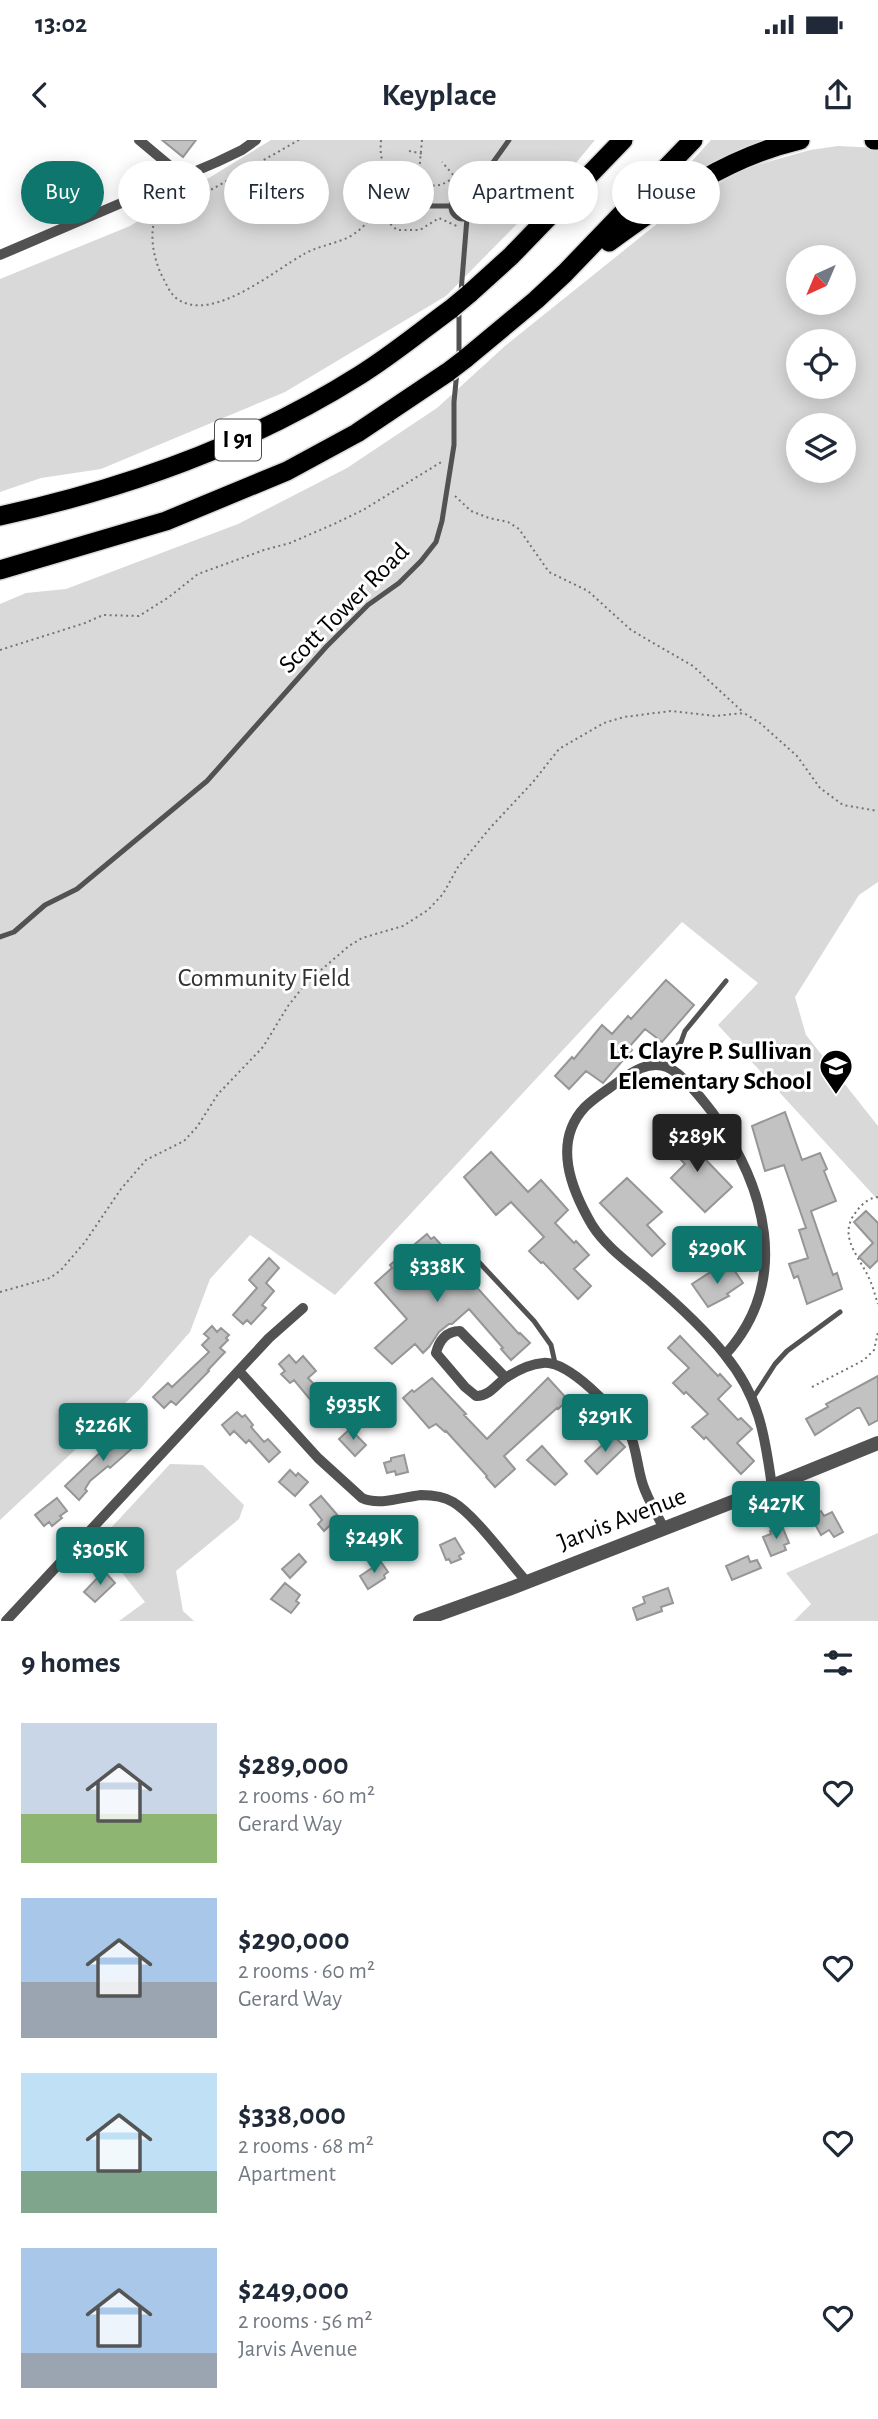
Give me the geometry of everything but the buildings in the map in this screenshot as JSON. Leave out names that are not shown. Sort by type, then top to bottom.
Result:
[{"type":"highway","name":"I 91","points":[[0,570],[166,521],[287,471],[357,433],[448,372],[536,300],[693,140]]},
{"type":"highway","points":[[565,273],[654,209],[717,171],[776,146],[800,140]]},
{"type":"highway","name":"I 91","points":[[0,514],[40,508],[164,471],[268,426],[359,375],[469,294],[511,256],[617,145]]},
{"type":"street","points":[[139,140],[164,161]]},
{"type":"street","points":[[210,164],[256,140]]},
{"type":"street","points":[[0,256],[118,204]]},
{"type":"street","points":[[724,1355],[743,1329],[759,1294],[766,1257],[764,1226],[749,1177],[719,1123],[705,1104],[674,1071],[659,1065],[645,1067],[635,1070],[606,1090],[585,1108],[570,1129],[567,1141],[568,1165],[576,1192],[600,1235],[691,1318],[724,1355],[753,1398],[765,1439],[772,1487]]},
{"type":"street","points":[[6,1621],[269,1338],[303,1308]]},
{"type":"street","points":[[506,1378],[460,1331],[452,1331],[446,1335],[438,1346],[436,1353],[440,1361],[476,1396],[487,1394],[506,1378],[535,1364],[555,1363],[591,1389],[625,1427],[632,1442],[643,1486],[664,1529]]},
{"type":"street","points":[[240,1372],[318,1458],[362,1498],[382,1501],[425,1495],[451,1500],[474,1521],[527,1582]]},
{"type":"street","name":"Jarvis Avenue","points":[[420,1621],[664,1529],[878,1443]]},
{"type":"lane","points":[[494,161],[509,140]]},
{"type":"lane","name":"Scott Tower Road","points":[[0,937],[14,932],[45,905],[77,889],[207,781],[326,647],[368,605],[398,583],[436,542],[454,445],[454,402],[460,350],[458,316],[466,224]]},
{"type":"lane","points":[[659,1065],[681,1042],[685,1031],[726,981]]},
{"type":"lane","points":[[475,1258],[534,1321],[551,1345],[555,1363]]},
{"type":"lane","points":[[753,1398],[775,1364],[787,1351],[839,1312]]},
{"type":"path","points":[[299,140],[154,222],[153,247],[159,268],[172,294],[180,301],[210,305],[224,300],[259,283],[306,253],[351,236],[363,224]]},
{"type":"path","points":[[381,140],[382,161]]},
{"type":"path","points":[[419,161],[422,140]]},
{"type":"path","points":[[409,151],[424,154]]},
{"type":"path","points":[[434,186],[441,186],[455,177],[442,162]]},
{"type":"path","points":[[434,221],[439,218],[466,230]]},
{"type":"path","points":[[391,224],[397,230],[420,230],[430,224]]},
{"type":"path","points":[[0,650],[103,615],[139,616],[198,574],[290,543],[363,510],[433,465],[449,458],[454,445]]},
{"type":"path","points":[[447,488],[471,511],[508,522],[519,529],[549,572],[588,591],[631,630],[693,666],[744,713],[760,723],[797,756],[820,788],[843,805],[878,811]]},
{"type":"path","points":[[0,1293],[50,1278],[61,1270],[146,1160],[184,1141],[197,1127],[218,1094],[263,1047],[288,1006],[307,982],[362,938],[403,926],[428,910],[443,894],[458,867],[559,749],[604,723],[624,717],[671,711],[715,716],[744,713]]},
{"type":"path","points":[[878,1197],[860,1206],[850,1219],[848,1228],[849,1242],[869,1278],[878,1304]]},
{"type":"path","points":[[812,1387],[864,1360],[876,1350],[878,1332]]},
{"type":"green space","points":[[271,140],[595,140],[578,161],[448,161],[448,224],[517,224],[446,296],[285,392],[101,469],[41,478],[0,492],[0,279],[133,224],[210,224],[210,177],[224,169],[224,224],[329,224],[329,161],[237,161]]},
{"type":"green space","points":[[711,140],[775,140],[720,166],[720,161],[692,161]]},
{"type":"green space","name":"Community Field","points":[[838,146],[878,148],[878,882],[859,895],[795,997],[806,1035],[878,1126],[878,1200],[718,1025],[758,983],[682,922],[335,1295],[250,1235],[210,1279],[190,1332],[139,1390],[0,1520],[0,604],[26,593],[66,589],[238,524],[347,468],[437,408],[505,346],[657,224],[720,224],[720,183],[743,169],[810,150]]},
{"type":"green space","points":[[170,1464],[203,1465],[244,1505],[239,1519],[176,1571],[183,1611],[194,1621],[119,1621],[145,1602],[98,1542]]},
{"type":"green space","points":[[878,1533],[878,1621],[794,1621],[811,1604],[786,1573]]},
{"type":"place","name":"Lt. Clayre P. Sullivan Elementary School","points":[[836,1096]]}]
